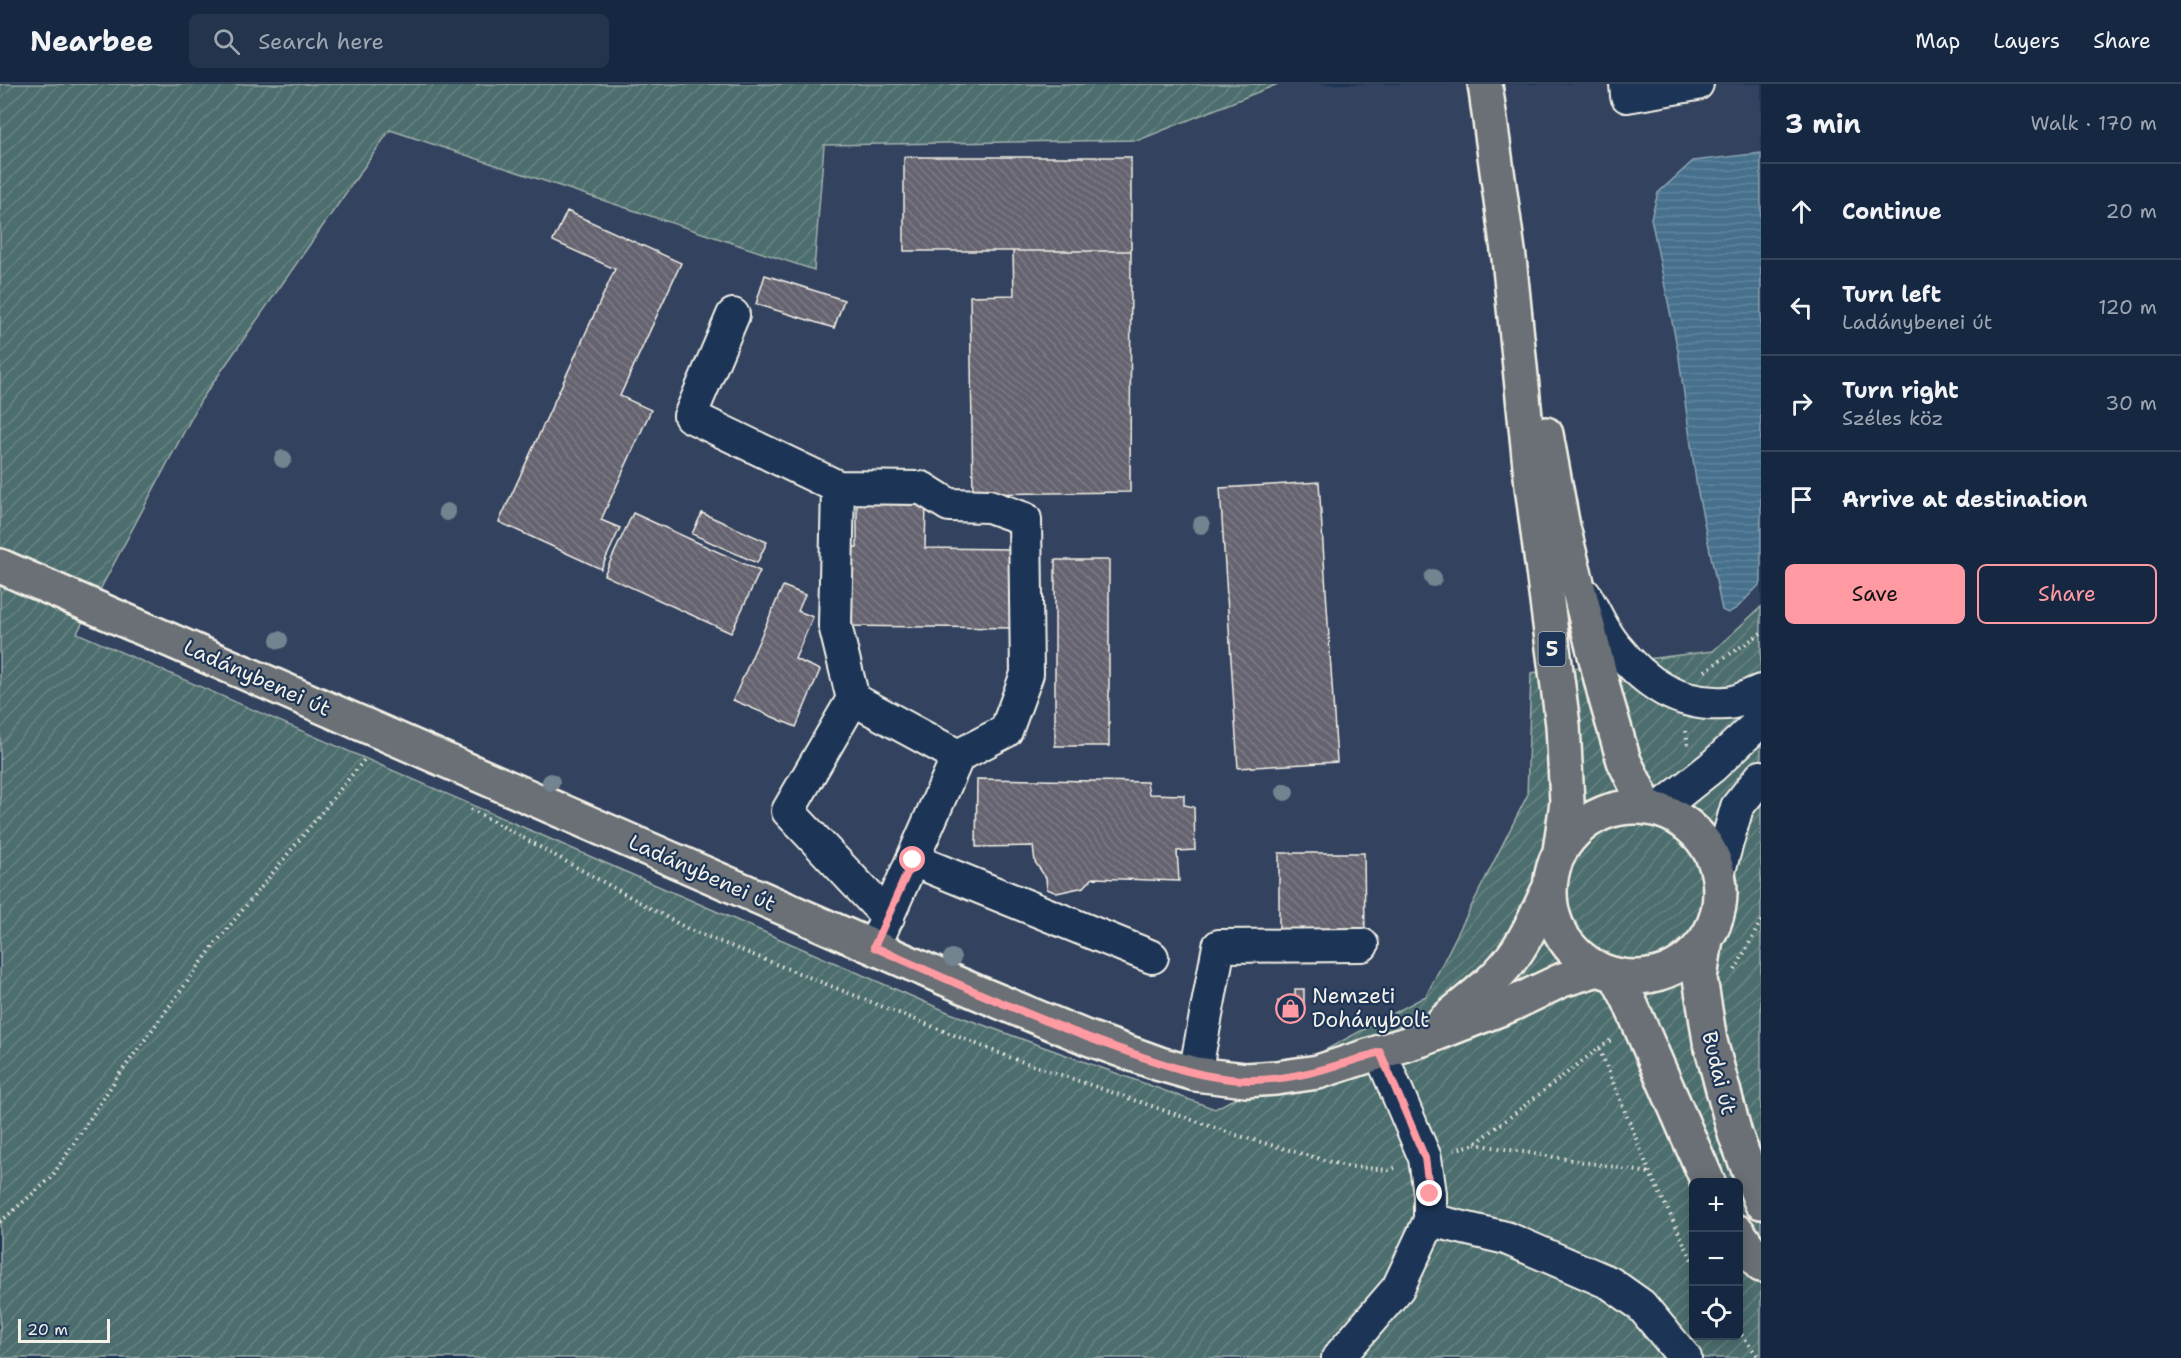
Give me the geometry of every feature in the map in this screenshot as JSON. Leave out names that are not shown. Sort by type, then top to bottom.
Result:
[{"type":"main road","name":"5","points":[[1485,84],[1509,258],[1536,521],[1563,725],[1567,802],[1560,851]]},
{"type":"main road","name":"5","points":[[1509,258],[1538,388],[1563,526],[1606,699],[1624,761],[1653,809]]},
{"type":"main road","name":"Ladánybenei út","points":[[0,566],[874,947],[1085,1036],[1160,1064],[1195,1074],[1246,1080],[1317,1072],[1423,1039],[1510,1005],[1562,980],[1607,972]]},
{"type":"main road","name":"5","points":[[1653,809],[1629,807],[1612,810],[1596,816],[1569,837],[1552,869],[1549,889],[1551,909],[1557,927],[1567,944],[1581,958],[1607,972],[1632,1006],[1706,1178]]},
{"type":"main road","points":[[1607,972],[1636,977],[1656,974],[1676,967],[1706,939],[1719,908],[1718,874],[1712,856],[1697,834],[1676,817],[1653,809]]},
{"type":"main road","points":[[1423,1039],[1484,987],[1514,956],[1549,889]]},
{"type":"main road","name":"Budai út","points":[[1706,939],[1700,978],[1710,1041],[1735,1134],[1761,1202]]},
{"type":"main road","points":[[1743,1239],[1761,1265]]},
{"type":"street","points":[[1626,84],[1627,96],[1697,84]]},
{"type":"street","points":[[733,315],[690,416],[838,487],[922,488],[949,505],[989,506],[1025,519],[1027,674],[1006,730],[958,756],[874,947]]},
{"type":"street","points":[[838,487],[835,625],[853,699],[788,811],[888,917]]},
{"type":"street","points":[[1577,582],[1614,646],[1638,671],[1661,690],[1692,701],[1728,704],[1761,692]]},
{"type":"street","points":[[853,699],[958,756]]},
{"type":"street","points":[[1653,809],[1712,767],[1761,721]]},
{"type":"street","points":[[1718,874],[1737,807],[1761,777]]},
{"type":"street","points":[[913,860],[1152,957]]},
{"type":"street","points":[[1195,1074],[1219,946],[1362,945]]},
{"type":"street","points":[[1338,1358],[1398,1288],[1430,1220],[1430,1194],[1425,1158],[1380,1052]]},
{"type":"street","points":[[1430,1220],[1506,1239],[1610,1283],[1641,1305],[1685,1358]]},
{"type":"path","points":[[1700,674],[1761,633]]},
{"type":"path","points":[[0,1222],[51,1178],[116,1079],[215,944],[386,734]]},
{"type":"path","points":[[1650,1173],[1475,1144],[1599,1048],[1650,1173],[1689,1254]]},
{"type":"path","points":[[1743,1337],[1759,1358]]},
{"type":"shaded area","points":[[1278,84],[1761,84],[1761,607],[1713,651],[1531,673],[1527,796],[1426,996],[1215,1109],[950,1013],[77,633],[201,400],[390,130],[814,270],[824,145],[1139,140]]},
{"type":"shaded area","points":[[1761,153],[1761,583],[1737,608],[1728,613],[1722,610],[1697,488],[1678,351],[1651,218],[1658,193],[1693,161]]},
{"type":"green space","points":[[0,84],[1278,84],[1139,140],[824,145],[814,270],[390,130],[201,400],[77,633],[950,1013],[1215,1109],[1426,996],[1527,796],[1531,673],[1713,651],[1761,607],[1761,1358],[0,1358]]},
{"type":"building","points":[[904,157],[1131,157],[1131,251],[904,251]]},
{"type":"building","points":[[567,211],[681,263],[620,396],[651,410],[601,520],[620,528],[601,569],[499,522],[615,269],[553,241]]},
{"type":"building","points":[[1013,251],[1131,251],[1130,492],[973,494],[970,296],[1014,295]]},
{"type":"building","points":[[765,275],[844,300],[834,328],[756,304]]},
{"type":"building","points":[[1319,482],[1337,762],[1238,768],[1220,488]]},
{"type":"building","points":[[857,504],[926,505],[925,548],[1014,549],[1013,628],[843,626],[844,547],[857,547]]},
{"type":"building","points":[[633,513],[760,571],[731,633],[604,575]]},
{"type":"building","points":[[702,513],[767,542],[757,563],[692,534]]},
{"type":"building","points":[[1055,560],[1109,560],[1109,746],[1055,746]]},
{"type":"building","points":[[783,586],[805,595],[798,611],[813,617],[795,659],[820,670],[796,727],[733,700]]},
{"type":"building","points":[[977,779],[1147,782],[1149,794],[1184,795],[1184,805],[1194,807],[1195,850],[1177,851],[1179,881],[1093,878],[1084,887],[1057,893],[1047,889],[1046,878],[1035,862],[1033,846],[976,847]]},
{"type":"building","points":[[1279,853],[1364,853],[1365,933],[1279,934]]},
{"type":"building","name":"Nemzeti Dohánybolt","points":[[1295,989],[1304,989],[1304,1014],[1278,1014],[1278,1001],[1295,1001]]},
{"type":"place","name":"Nemzeti Dohánybolt","points":[[1291,1008]]},
{"type":"route","points":[[913,860],[874,947],[1085,1036],[1160,1064],[1195,1074],[1246,1080],[1276,1078],[1317,1072],[1380,1052],[1425,1158],[1430,1194]]}]
